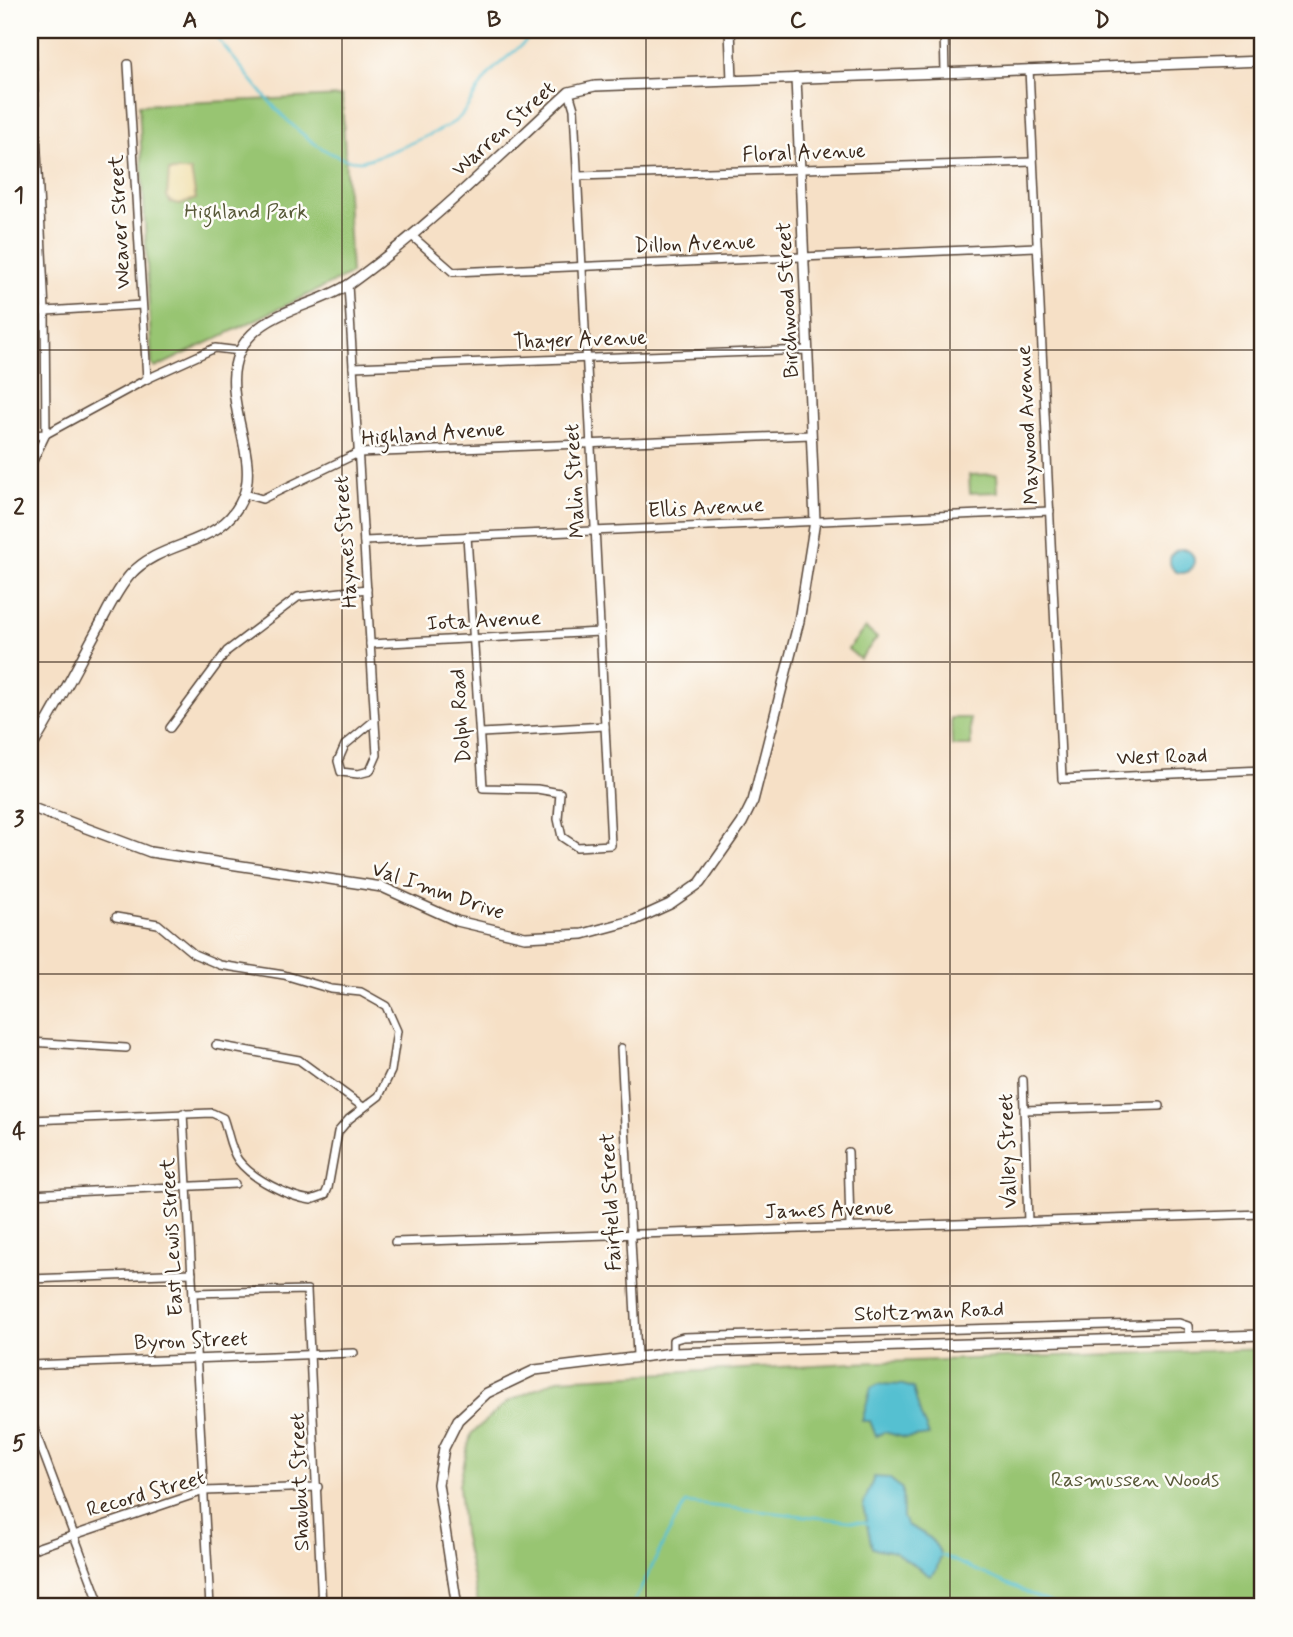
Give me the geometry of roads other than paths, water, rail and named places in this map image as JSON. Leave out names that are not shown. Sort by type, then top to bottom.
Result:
[{"type":"street","points":[[730,30],[732,80]]},
{"type":"street","points":[[944,30],[945,73]]},
{"type":"street","points":[[30,467],[46,434],[45,311],[32,53]]},
{"type":"street","name":"Warren Street","points":[[240,351],[253,333],[348,285],[412,236],[569,92],[595,86],[1263,61]]},
{"type":"street","name":"Weaver Street","points":[[128,64],[147,379]]},
{"type":"street","name":"Maywood Avenue","points":[[1029,69],[1062,779]]},
{"type":"street","name":"Birchwood Street","points":[[796,78],[815,521]]},
{"type":"street","name":"Malin Street","points":[[569,92],[574,109],[578,176],[611,845],[585,847]]},
{"type":"street","name":"Floral Avenue","points":[[578,176],[1032,162]]},
{"type":"street","name":"Dillon Avenue","points":[[412,236],[453,272],[1037,247]]},
{"type":"street","points":[[30,243],[40,242]]},
{"type":"street","name":"Haynes Street","points":[[348,285],[358,453],[364,541],[370,644],[375,720],[377,755],[370,771],[358,775],[341,772],[338,761],[345,746],[375,720]]},
{"type":"street","points":[[30,312],[142,305]]},
{"type":"street","points":[[30,435],[46,434],[147,379],[215,348],[240,351],[234,377],[246,468],[245,495],[234,514],[216,532],[163,552],[130,575],[30,750]]},
{"type":"street","name":"Thayer Avenue","points":[[353,367],[808,350]]},
{"type":"street","name":"Highland Avenue","points":[[245,495],[262,499],[358,453],[811,435]]},
{"type":"street","name":"Ellis Avenue","points":[[364,541],[1050,511]]},
{"type":"street","name":"Val Imm Drive","points":[[30,807],[150,852],[382,887],[457,921],[524,937],[583,934],[635,920],[670,904],[699,883],[753,801],[799,621],[815,521]]},
{"type":"street","name":"Dolph Road","points":[[467,536],[483,788],[537,789],[560,793],[558,819],[562,837],[577,847],[585,847]]},
{"type":"street","points":[[170,728],[227,651],[298,597],[367,589]]},
{"type":"street","name":"Iota Avenue","points":[[370,644],[600,632]]},
{"type":"street","points":[[481,733],[605,726]]},
{"type":"street","name":"West Road","points":[[1062,779],[1263,770]]},
{"type":"street","points":[[30,1121],[212,1113],[223,1118],[233,1149],[244,1166],[278,1188],[311,1200],[325,1195],[328,1188],[338,1132],[384,1088],[396,1042],[395,1023],[379,999],[369,994],[331,989],[284,975],[220,965],[194,954],[158,924],[116,918]]},
{"type":"street","points":[[30,1042],[126,1048]]},
{"type":"street","points":[[216,1045],[299,1060],[363,1107]]},
{"type":"street","name":"Fairfield Street","points":[[621,1048],[637,1355]]},
{"type":"street","name":"Valley Street","points":[[1023,1080],[1028,1222]]},
{"type":"street","points":[[1024,1110],[1160,1106]]},
{"type":"street","name":"East Lewis Street","points":[[183,1113],[210,1607]]},
{"type":"street","points":[[848,1152],[850,1226]]},
{"type":"street","points":[[30,1194],[235,1184]]},
{"type":"street","name":"James Avenue","points":[[395,1242],[1263,1214]]},
{"type":"street","points":[[30,1279],[191,1273]]},
{"type":"street","name":"Shaubut Street","points":[[193,1293],[307,1290],[322,1607]]},
{"type":"street","name":"Stoltzman Road","points":[[673,1353],[672,1345],[676,1337],[1180,1323],[1188,1326],[1189,1338]]},
{"type":"street","name":"Stoltzman Road","points":[[457,1607],[438,1484],[444,1448],[458,1420],[486,1393],[535,1370],[637,1355],[673,1353],[1263,1335]]},
{"type":"street","name":"Byron Street","points":[[30,1365],[354,1353]]},
{"type":"street","points":[[30,1357],[30,1365]]},
{"type":"street","points":[[30,1418],[101,1607]]},
{"type":"street","name":"Record Street","points":[[30,1550],[204,1491],[318,1487]]},
{"type":"water","points":[[1182,549],[1190,553],[1194,561],[1190,569],[1182,573],[1174,569],[1170,561],[1174,553]]},
{"type":"water","points":[[879,1384],[913,1388],[929,1435],[906,1438],[884,1432],[876,1436],[870,1421],[862,1421],[871,1388]]},
{"type":"water","points":[[874,1477],[889,1478],[902,1489],[903,1518],[907,1525],[918,1530],[938,1549],[941,1555],[936,1571],[930,1576],[895,1552],[872,1548],[863,1506]]},
{"type":"waterway","points":[[210,30],[291,124],[327,151],[345,159],[359,161],[412,143],[454,122],[465,111],[489,74],[537,30]]},
{"type":"waterway","points":[[631,1607],[686,1503],[868,1523]]},
{"type":"waterway","points":[[941,1555],[1060,1607]]},
{"type":"park label","name":"Highland Park","points":[[246,212]]},
{"type":"park label","name":"Rasmussen Woods","points":[[1135,1480]]}]
